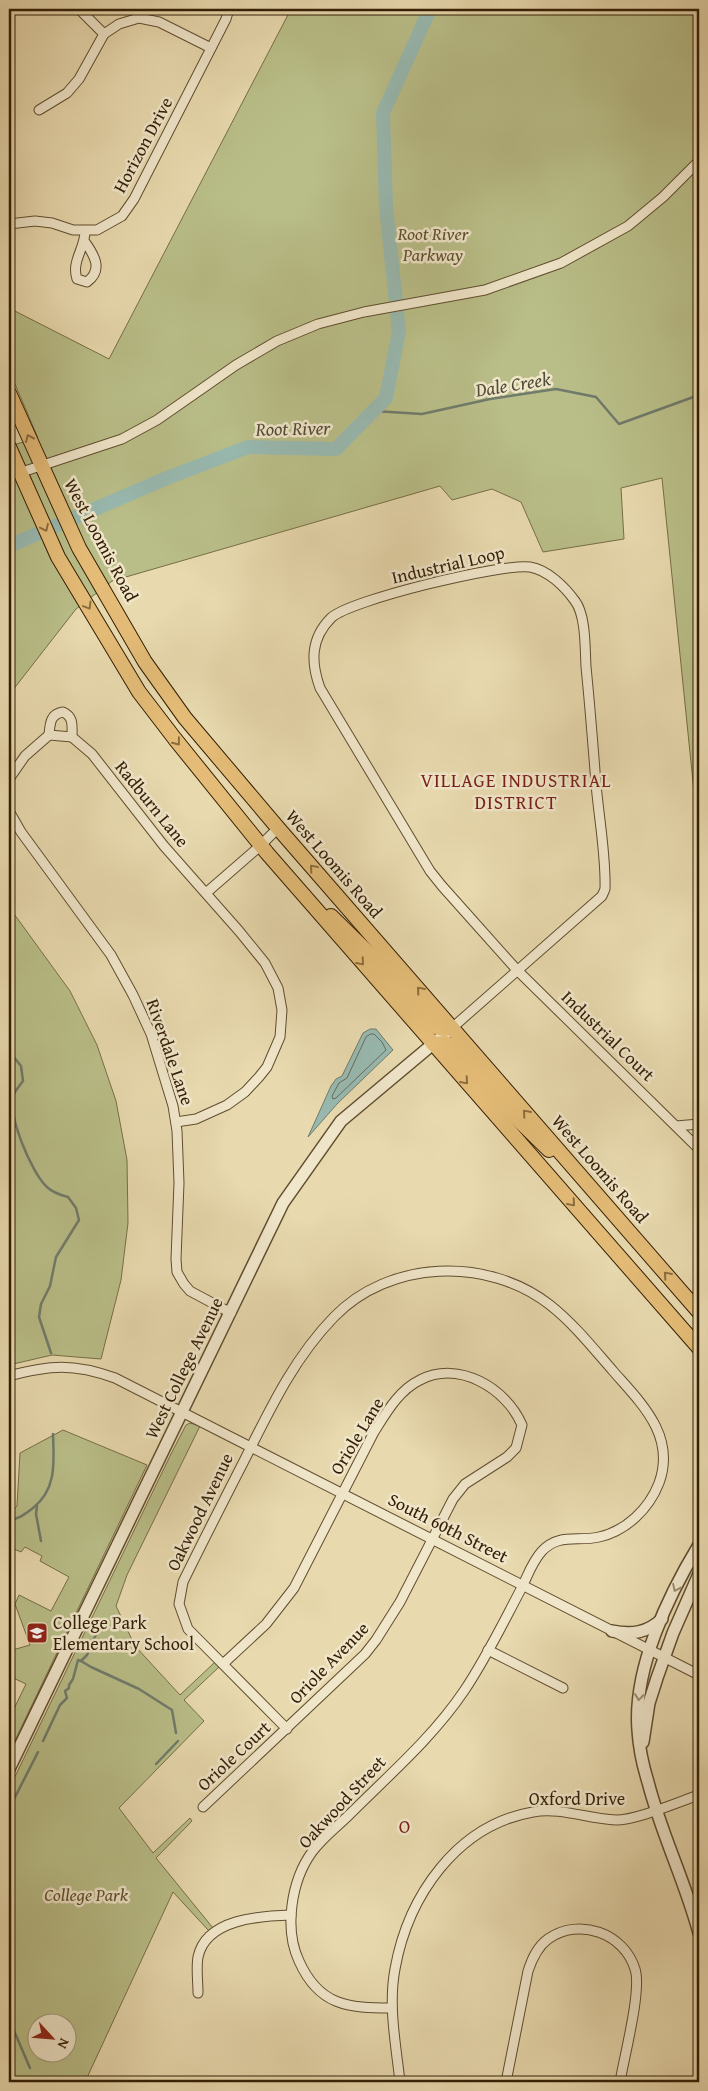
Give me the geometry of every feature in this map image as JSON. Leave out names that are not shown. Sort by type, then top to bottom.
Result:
[{"type":"main road","name":"West Loomis Road","points":[[9,393],[41,466],[82,551],[151,670],[185,718],[278,828],[699,1312]]},
{"type":"main road","points":[[9,447],[19,473],[63,564],[139,692],[260,846],[699,1348]]},
{"type":"main road","points":[[296,886],[344,928],[385,969],[436,1027],[443,1029],[452,1028]]},
{"type":"main road","points":[[433,1044],[445,1043],[451,1045],[524,1127],[542,1145],[578,1172]]},
{"type":"main road","points":[[683,1329],[699,1343]]},
{"type":"street","points":[[79,9],[104,34]]},
{"type":"street","name":"Horizon Drive","points":[[9,224],[35,221],[85,231],[97,230],[122,216],[134,199],[230,9]]},
{"type":"street","points":[[39,110],[67,93],[79,79],[104,34],[119,24],[139,18],[159,22],[211,48]]},
{"type":"street","points":[[19,473],[122,439],[157,420],[236,364],[277,341],[318,324],[364,312],[485,290],[561,263],[628,226],[663,197],[699,162]]},
{"type":"street","points":[[85,231],[85,242]]},
{"type":"street","name":"Industrial Loop","points":[[452,1028],[602,896],[605,889],[583,629],[579,608],[575,600],[554,578],[532,568],[514,566],[473,573],[352,607],[331,618],[317,639],[313,661],[320,688],[430,871],[517,970]]},
{"type":"street","points":[[9,779],[25,756],[49,735],[52,718],[55,714],[63,712],[70,717],[72,721],[72,737],[49,735]]},
{"type":"street","name":"Radburn Lane","points":[[72,737],[92,754],[164,846],[265,963],[278,988],[282,1010],[280,1037],[267,1067],[246,1092],[227,1105],[196,1119],[176,1122]]},
{"type":"street","name":"Riverdale Lane","points":[[9,811],[21,832],[97,934],[129,988],[151,1034],[176,1122],[179,1183],[176,1259],[178,1272],[190,1291],[231,1313]]},
{"type":"street","points":[[206,893],[278,828]]},
{"type":"street","name":"Industrial Court","points":[[517,970],[699,1149]]},
{"type":"street","name":"West College Avenue","points":[[9,1768],[283,1203],[341,1121],[452,1028]]},
{"type":"street","points":[[676,1126],[699,1124]]},
{"type":"street","name":"Oakwood Avenue","points":[[287,1729],[188,1629],[179,1604],[183,1582],[251,1447],[300,1358],[321,1331],[346,1305],[368,1290],[393,1280],[421,1273],[453,1271],[483,1274],[519,1286],[548,1303],[576,1327],[645,1407],[664,1445],[664,1470],[656,1490],[642,1512],[620,1530],[597,1538],[558,1539],[543,1550],[532,1565],[523,1585]]},
{"type":"street","name":"South 60th Street","points":[[9,1376],[51,1367],[85,1368],[115,1378],[699,1675]]},
{"type":"street","name":"Oriole Lane","points":[[223,1664],[266,1624],[294,1588],[374,1432],[388,1410],[407,1389],[420,1380],[436,1374],[457,1373],[479,1381],[497,1392],[516,1410],[522,1425],[516,1448],[507,1457],[465,1484],[453,1499],[432,1538]]},
{"type":"street","name":"Oriole Avenue","points":[[287,1729],[347,1672],[376,1640],[400,1602],[432,1538]]},
{"type":"street","points":[[697,1552],[663,1617],[650,1650],[644,1672],[638,1710],[638,1730],[648,1782],[699,1932]]},
{"type":"street","points":[[642,1753],[649,1703],[684,1607],[699,1574]]},
{"type":"street","name":"Oakwood Street","points":[[392,2008],[358,2008],[329,2000],[306,1977],[294,1950],[291,1915],[298,1882],[312,1852],[436,1728],[464,1691],[523,1585]]},
{"type":"street","points":[[612,1631],[624,1633],[641,1632],[655,1626],[663,1617]]},
{"type":"street","points":[[488,1650],[563,1688]]},
{"type":"street","name":"Oriole Court","points":[[203,1807],[287,1729]]},
{"type":"street","name":"Oxford Drive","points":[[400,2082],[392,2008],[395,1970],[405,1929],[422,1895],[444,1863],[473,1835],[498,1821],[534,1812],[563,1812],[618,1820],[657,1810],[699,1795]]},
{"type":"street","points":[[198,1992],[198,1958],[202,1946],[214,1932],[254,1917],[291,1915]]},
{"type":"street","points":[[506,2082],[528,1971],[534,1956],[547,1940],[562,1932],[581,1929],[600,1932],[615,1938],[628,1952],[636,1970],[637,1992],[620,2082]]},
{"type":"green space","name":"Root River Parkway","points":[[291,9],[699,9],[699,841],[662,478],[621,488],[624,539],[543,552],[521,502],[492,489],[452,500],[440,486],[112,581],[76,609],[9,695],[9,446],[38,438],[9,370],[9,308],[109,359]]},
{"type":"green space","points":[[9,907],[70,991],[97,1045],[116,1101],[127,1160],[128,1223],[121,1280],[101,1359],[52,1355],[9,1365]]},
{"type":"green space","name":"College Park","points":[[190,1423],[200,1426],[127,1575],[116,1606],[135,1646],[180,1695],[215,1662],[219,1667],[184,1700],[204,1721],[119,1808],[153,1853],[190,1818],[192,1821],[156,1858],[213,1928],[209,1931],[173,1892],[85,2082],[9,2082],[9,1789],[186,1425]]},
{"type":"green space","name":"College Park Elementary School","points":[[63,1430],[147,1465],[9,1753],[9,1719],[26,1684],[9,1676],[9,1651],[30,1645],[15,1604],[19,1595],[51,1611],[69,1577],[40,1561],[42,1556],[25,1547],[21,1552],[9,1547],[9,1514],[17,1506],[20,1453]]},
{"type":"water","points":[[370,1029],[376,1029],[393,1050],[337,1104],[308,1137],[331,1086],[336,1079],[342,1076],[363,1033]]},
{"type":"waterway","name":"Root River","points":[[9,546],[167,478],[248,447],[336,449],[386,398],[399,331],[386,207],[383,113],[430,9]]},
{"type":"waterway","name":"Dale Creek","points":[[374,411],[422,414],[490,399],[556,389],[596,397],[619,424],[699,395]]},
{"type":"waterway","points":[[9,975],[9,991]]},
{"type":"waterway","points":[[9,1051],[21,1066],[23,1081],[14,1094],[13,1103],[14,1115],[22,1143],[34,1170],[41,1180],[52,1191],[68,1197],[76,1208],[79,1220],[56,1257],[50,1286],[41,1304],[39,1317],[51,1353]]},
{"type":"waterway","points":[[9,1520],[19,1517],[30,1510],[41,1501],[46,1492],[52,1474],[54,1455],[53,1434]]},
{"type":"waterway","points":[[37,1506],[36,1514],[41,1541]]},
{"type":"waterway","points":[[43,1741],[60,1705],[67,1698],[65,1691],[69,1688],[73,1679],[78,1660],[81,1661],[87,1655],[101,1623]]},
{"type":"waterway","points":[[81,1661],[139,1689],[172,1710],[176,1733]]},
{"type":"waterway","points":[[156,1764],[178,1741]]},
{"type":"waterway","points":[[9,1809],[38,1752]]},
{"type":"waterway","points":[[9,2019],[30,2068]]},
{"type":"place","name":"College Park Elementary School","points":[[37,1633]]},
{"type":"district","name":"VILLAGE INDUSTRIAL DISTRICT","points":[[516,791]]},
{"type":"district","name":"O","points":[[405,1826]]}]
